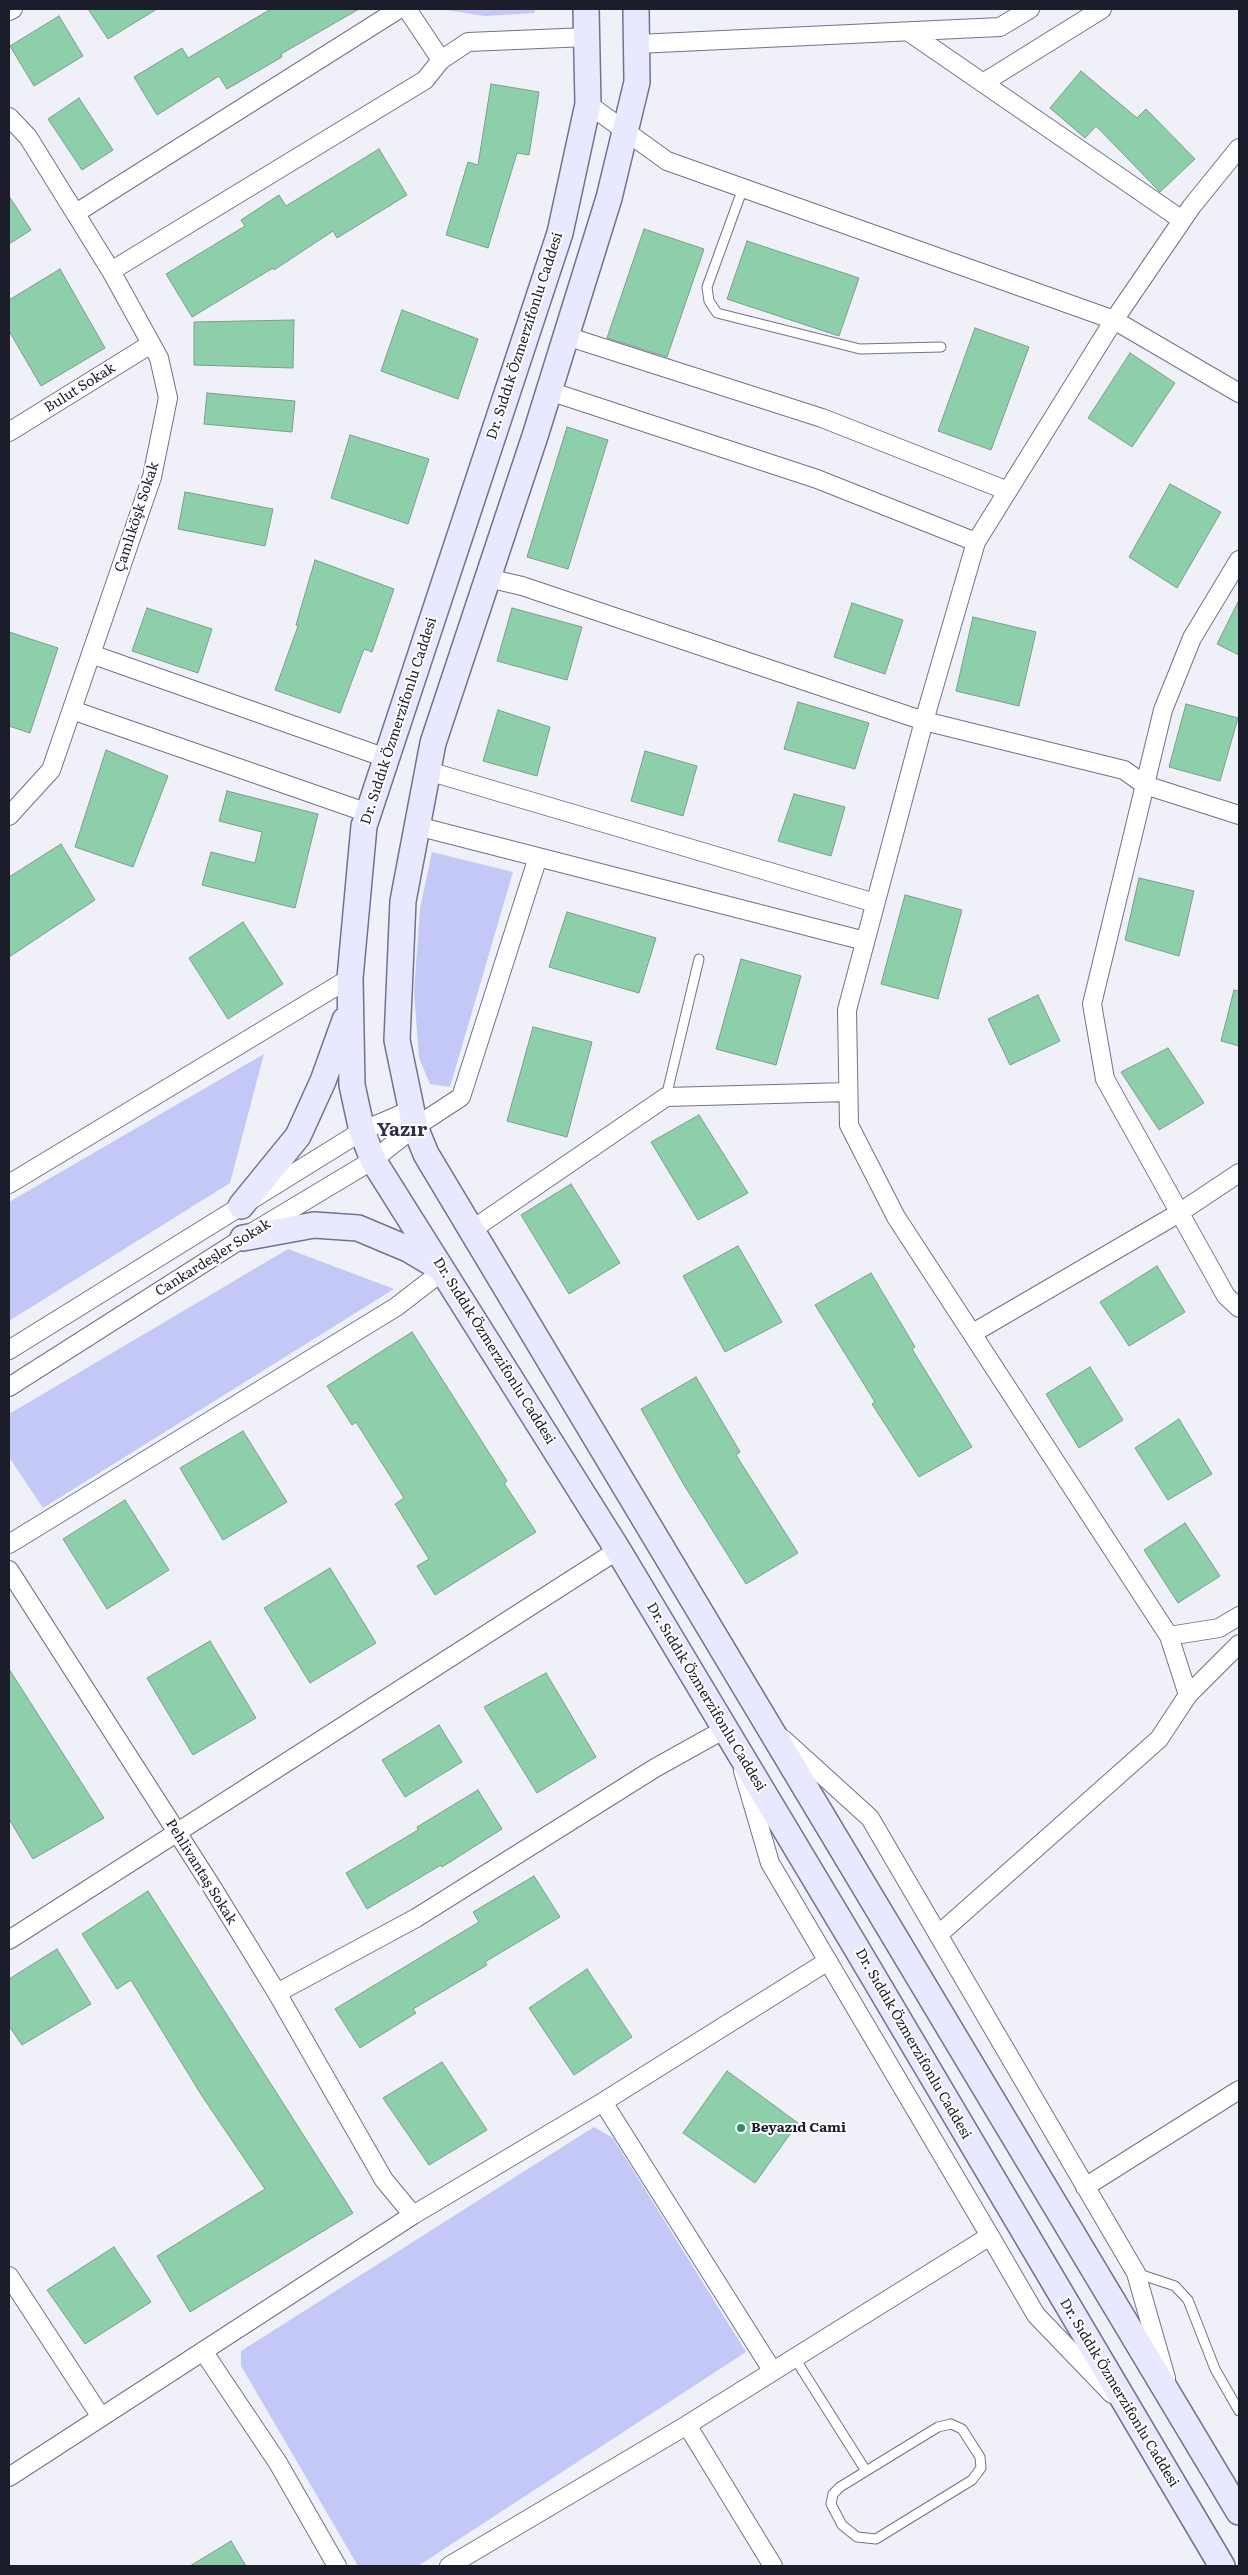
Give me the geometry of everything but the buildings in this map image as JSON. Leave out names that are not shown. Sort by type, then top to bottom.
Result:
[{"type":"main road","name":"Dr. Sıddık Özmerzifonlu Caddesi","points":[[586,9],[588,104],[560,233],[364,826],[350,978],[352,1085],[362,1131],[374,1160],[618,1550],[1222,2566]]},
{"type":"main road","points":[[636,9],[637,82],[609,198],[549,392],[433,743],[403,901],[397,1040],[413,1119],[426,1154],[473,1229],[1239,2512]]},
{"type":"main road","points":[[242,1206],[298,1136],[323,1080],[351,1006]]},
{"type":"main road","points":[[243,1238],[314,1225],[358,1228],[408,1249],[444,1270]]},
{"type":"street","points":[[9,11],[13,9]]},
{"type":"street","points":[[76,213],[398,9]]},
{"type":"street","points":[[407,9],[441,60]]},
{"type":"street","points":[[636,44],[1000,27],[1030,9]]},
{"type":"street","points":[[984,83],[1102,9]]},
{"type":"street","points":[[909,32],[1182,220]]},
{"type":"street","points":[[111,271],[425,80],[441,60],[468,42],[587,37]]},
{"type":"street","points":[[588,104],[667,161],[1114,320],[1239,393]]},
{"type":"street","name":"Çamlıköşk Sokak","points":[[9,117],[28,137],[111,271],[159,358],[168,398],[152,477],[51,770],[9,816]]},
{"type":"street","points":[[1188,1695],[1169,1636],[896,1217],[849,1125],[847,1010],[924,721],[976,542],[1114,320],[1182,220],[1239,148]]},
{"type":"street","points":[[566,336],[822,418],[1008,491]]},
{"type":"street","name":"Bulut Sokak","points":[[9,432],[151,344]]},
{"type":"street","points":[[549,392],[816,479],[976,542]]},
{"type":"street","points":[[1239,560],[1192,638],[1164,710],[1092,1004],[1105,1079],[1226,1296],[1239,1308]]},
{"type":"street","points":[[488,578],[531,589],[924,721],[1124,770],[1145,785],[1239,815]]},
{"type":"street","points":[[91,654],[386,758]]},
{"type":"street","points":[[72,710],[368,813]]},
{"type":"street","points":[[428,771],[875,903]]},
{"type":"street","points":[[417,826],[865,941]]},
{"type":"street","points":[[9,1350],[362,1131],[413,1119],[461,1097],[538,856]]},
{"type":"street","points":[[9,1184],[350,978]]},
{"type":"street","points":[[473,1229],[666,1097],[848,1092]]},
{"type":"street","name":"Cankardeşler Sokak","points":[[9,1387],[243,1238],[374,1160],[413,1119]]},
{"type":"street","points":[[973,1333],[1179,1213],[1239,1173]]},
{"type":"street","points":[[9,1544],[396,1308],[444,1270]]},
{"type":"street","points":[[9,1940],[618,1550]]},
{"type":"street","name":"Pehlivantaş Sokak","points":[[9,1570],[276,1993],[384,2180],[412,2215]]},
{"type":"street","points":[[1169,1636],[1219,1628],[1239,1616]]},
{"type":"street","points":[[938,1935],[1159,1739],[1188,1695],[1239,1644]]},
{"type":"street","points":[[769,1727],[870,1818],[1136,2273],[1172,2400]]},
{"type":"street","points":[[276,1993],[416,1918],[655,1768],[731,1739],[770,1863],[1036,2315],[1132,2415]]},
{"type":"street","points":[[9,2477],[412,2215],[603,2102],[828,1962]]},
{"type":"street","points":[[1086,2187],[1239,2090]]},
{"type":"street","points":[[603,2102],[772,2370]]},
{"type":"street","points":[[449,2566],[686,2425],[794,2356],[990,2236]]},
{"type":"street","points":[[9,2276],[101,2417]]},
{"type":"street","points":[[203,2350],[278,2463],[337,2566]]},
{"type":"street","points":[[686,2425],[773,2566]]},
{"type":"lane","points":[[743,188],[707,286],[710,301],[717,313],[860,349],[941,347]]},
{"type":"lane","points":[[666,1097],[699,959]]},
{"type":"lane","points":[[1136,2273],[1174,2286],[1188,2300],[1215,2369],[1239,2411]]},
{"type":"lane","points":[[794,2356],[866,2471]]},
{"type":"lane","points":[[951,2424],[962,2429],[980,2457],[981,2468],[972,2480],[876,2540],[857,2537],[842,2525],[832,2504],[833,2494],[840,2487],[866,2471],[938,2427],[951,2424]]},
{"type":"shaded area","points":[[439,9],[536,9],[534,13],[485,16]]},
{"type":"shaded area","points":[[432,852],[513,872],[450,1087],[430,1084],[419,1058],[414,992],[420,908]]},
{"type":"shaded area","points":[[264,1054],[230,1183],[9,1321],[9,1202]]},
{"type":"shaded area","points":[[288,1249],[394,1289],[43,1508],[9,1457],[9,1414]]},
{"type":"shaded area","points":[[594,2127],[613,2138],[746,2352],[418,2566],[358,2566],[241,2366],[241,2351]]},
{"type":"place","name":"Beyazıd Cami","points":[[741,2128]]},
{"type":"district","name":"Yazır","points":[[402,1130]]}]
